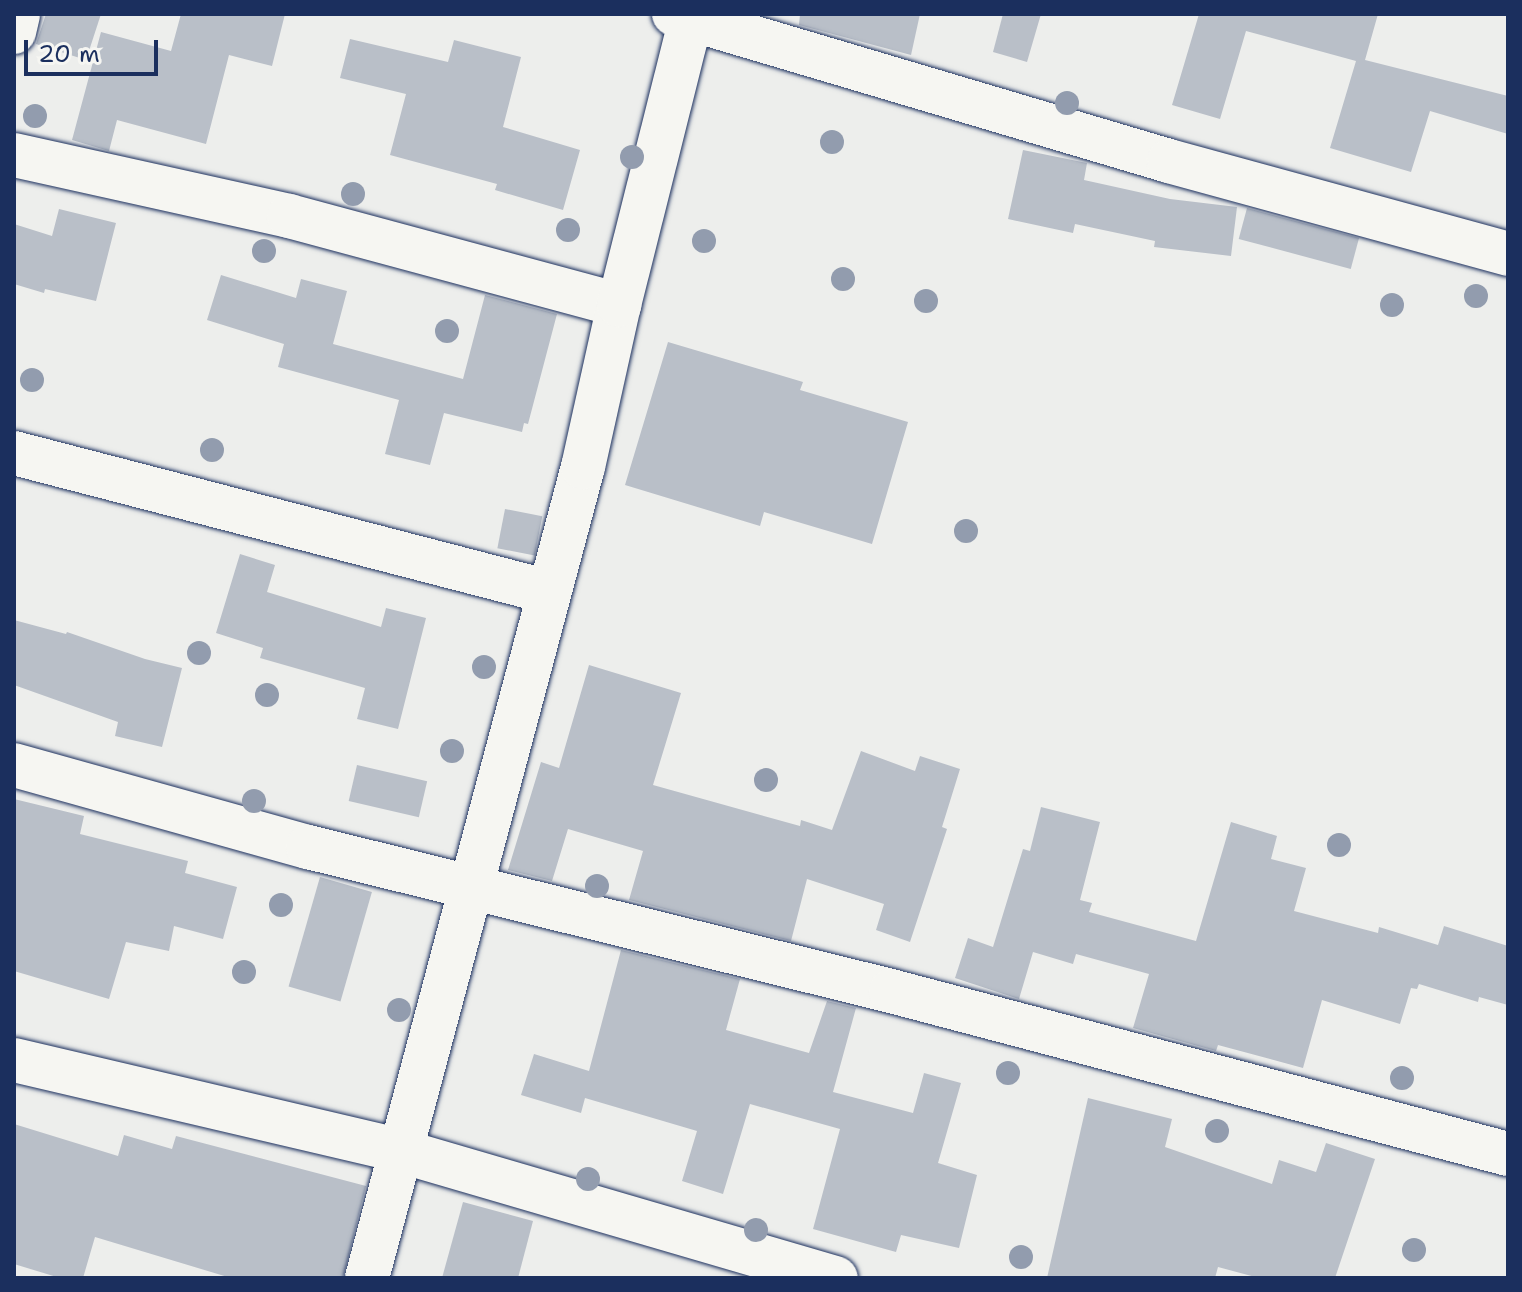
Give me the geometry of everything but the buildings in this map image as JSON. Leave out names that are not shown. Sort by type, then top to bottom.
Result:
[{"type":"street","points":[[14,32],[18,14]]},
{"type":"street","points":[[367,1278],[583,467],[686,15],[1169,161],[1508,254]]},
{"type":"street","points":[[14,155],[289,216],[619,305]]},
{"type":"street","points":[[14,453],[549,592]]},
{"type":"street","points":[[14,765],[308,847],[906,995],[1508,1154]]},
{"type":"street","points":[[14,1060],[401,1151],[836,1278]]}]
